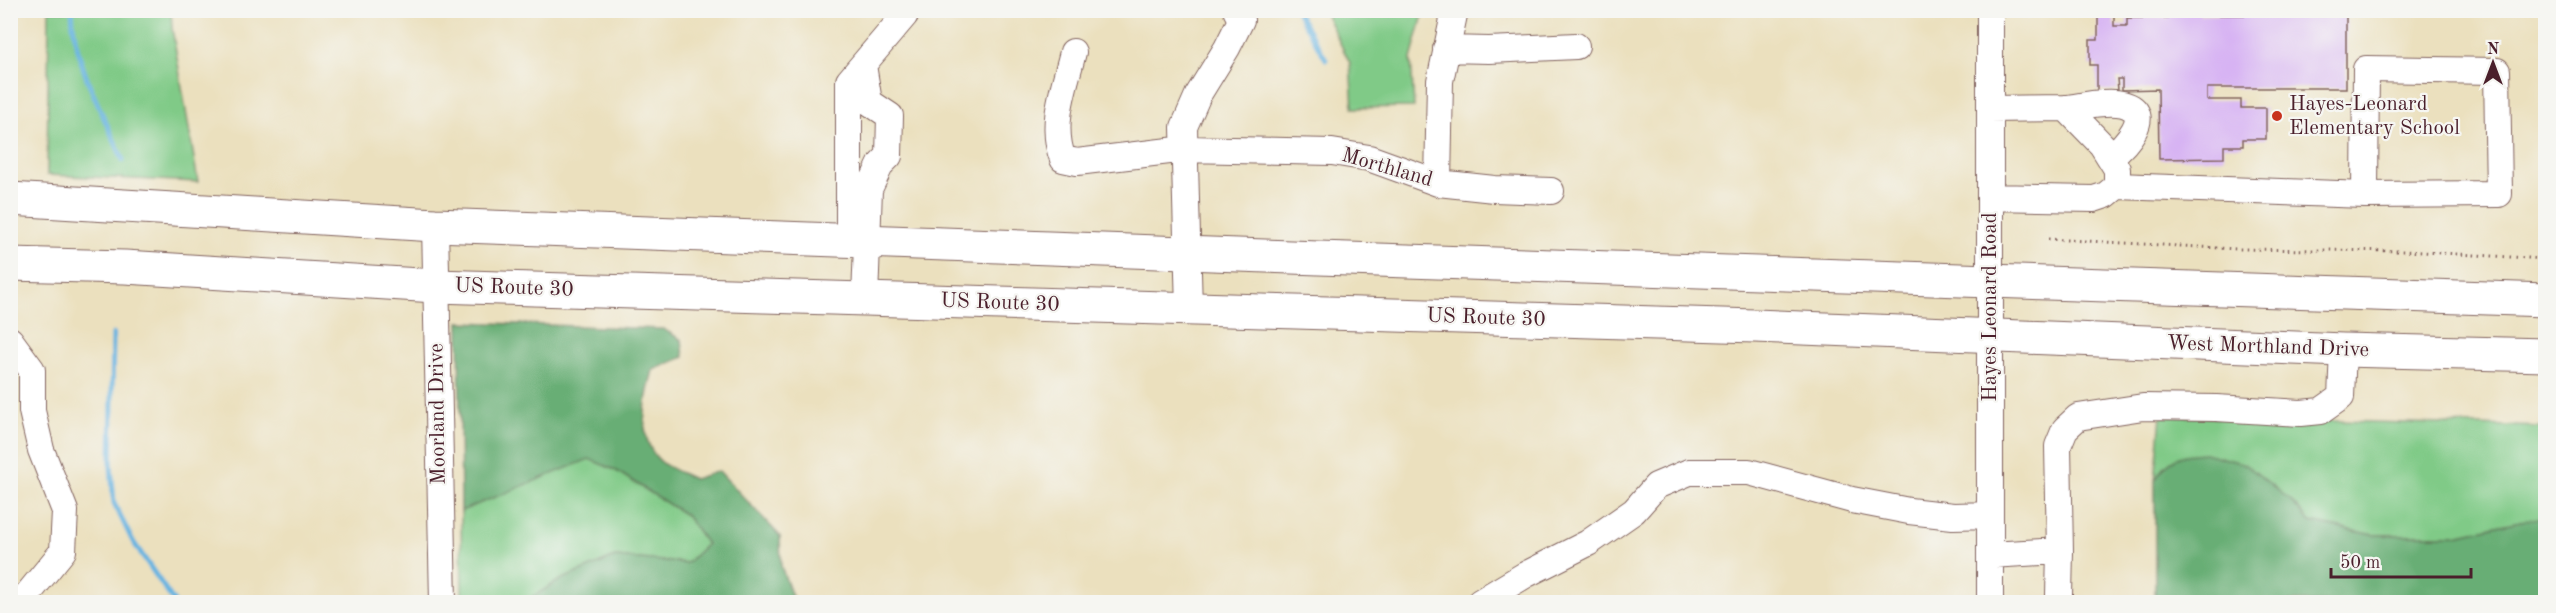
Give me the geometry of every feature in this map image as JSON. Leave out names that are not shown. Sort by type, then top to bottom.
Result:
[{"type":"highway","points":[[10,199],[435,225],[1189,254],[2546,300]]},
{"type":"highway","name":"US Route 30","points":[[10,264],[125,267],[436,286],[1990,335]]},
{"type":"highway","name":"West Morthland Drive","points":[[1990,335],[2343,350],[2546,355]]},
{"type":"street","points":[[865,299],[858,241],[849,81],[905,15],[905,10]]},
{"type":"street","points":[[1189,309],[1184,128],[1198,96],[1241,20],[1236,10]]},
{"type":"street","points":[[1438,183],[1440,81],[1455,10]]},
{"type":"street","name":"Hayes Leonard Road","points":[[1990,10],[1990,603]]},
{"type":"street","points":[[1446,49],[1489,50],[1576,46]]},
{"type":"street","name":"Morthland","points":[[1073,52],[1056,128],[1057,144],[1063,159],[1077,162],[1186,149],[1332,152],[1369,158],[1438,183],[1494,189],[1551,191]]},
{"type":"street","points":[[858,241],[869,189],[881,165],[889,156],[890,116],[869,102],[862,65]]},
{"type":"street","points":[[1990,197],[2094,199],[2106,195],[2117,186],[2365,195],[2499,194],[2497,71],[2366,69],[2365,195]]},
{"type":"street","points":[[1990,109],[2066,108],[2122,104],[2132,109],[2136,115],[2134,135],[2126,145],[2110,157]]},
{"type":"street","points":[[2066,108],[2102,145],[2110,157],[2117,168],[2117,186]]},
{"type":"street","name":"Moorland Drive","points":[[435,225],[443,603]]},
{"type":"street","points":[[10,340],[32,370],[32,411],[40,450],[65,511],[63,551],[27,595]]},
{"type":"street","points":[[2059,595],[2058,446],[2065,429],[2078,417],[2143,407],[2216,408],[2293,413],[2321,411],[2342,397],[2343,350]]},
{"type":"street","points":[[1480,603],[1525,575],[1588,543],[1634,511],[1656,486],[1689,472],[1749,472],[1852,500],[1909,511],[1953,516],[1990,515]]},
{"type":"street","points":[[1990,555],[2060,551]]},
{"type":"path","points":[[2048,239],[2237,249],[2405,251],[2546,259]]},
{"type":"green space","points":[[49,11],[171,11],[198,182],[47,175]]},
{"type":"green space","points":[[1324,11],[1424,11],[1411,59],[1414,107],[1353,108],[1350,63]]},
{"type":"green space","points":[[459,322],[663,329],[682,340],[684,357],[653,370],[645,407],[649,445],[664,464],[694,479],[719,471],[780,536],[781,566],[794,602],[524,602],[560,580],[615,557],[687,563],[707,544],[686,515],[615,470],[589,459],[461,511]]},
{"type":"green space","points":[[2161,416],[2545,427],[2545,518],[2456,535],[2374,535],[2310,522],[2290,500],[2164,466],[2155,481]]},
{"type":"green space","points":[[2205,453],[2245,464],[2290,500],[2310,522],[2374,535],[2456,535],[2545,518],[2545,602],[2155,602],[2155,481],[2165,467],[2175,459]]},
{"type":"green space","points":[[589,458],[615,470],[686,515],[707,544],[687,563],[615,557],[561,580],[524,602],[462,602],[461,511]]},
{"type":"building","name":"Hayes-Leonard Elementary School","points":[[2168,10],[2200,10],[2200,15],[2346,15],[2346,88],[2207,88],[2207,100],[2241,100],[2241,108],[2266,108],[2266,139],[2243,139],[2243,146],[2224,146],[2224,158],[2159,159],[2158,89],[2122,90],[2122,79],[2117,79],[2118,90],[2097,90],[2097,65],[2090,65],[2090,40],[2098,40],[2098,14],[2114,13],[2114,26],[2127,26],[2127,18],[2168,18]]},
{"type":"waterway","points":[[72,10],[83,68],[123,160]]},
{"type":"waterway","points":[[1296,10],[1326,59]]},
{"type":"waterway","points":[[113,334],[111,466],[114,503],[132,540],[174,602]]},
{"type":"place","name":"Hayes-Leonard Elementary School","points":[[2277,116]]}]
